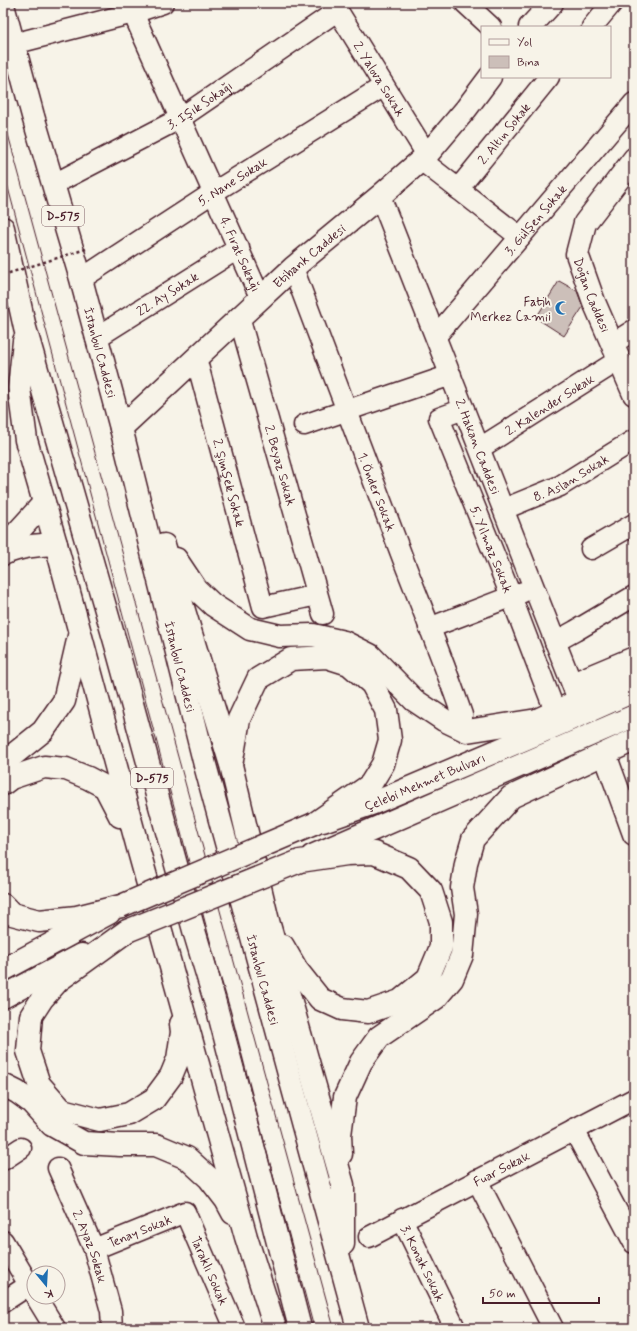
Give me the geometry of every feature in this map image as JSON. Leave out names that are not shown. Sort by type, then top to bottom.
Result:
[{"type":"main road","points":[[531,26],[552,3]]},
{"type":"main road","name":"İstanbul Caddesi","points":[[3,5],[81,279],[128,454],[205,765],[358,1328]]},
{"type":"main road","name":"Etibank Caddesi","points":[[121,428],[292,268],[424,158],[466,109],[489,78]]},
{"type":"main road","name":"Doğan Caddesi","points":[[634,159],[585,223],[577,254],[594,302],[634,394]]},
{"type":"main road","name":"D-575","points":[[4,237],[25,328],[116,645],[195,934],[219,1014],[300,1328]]},
{"type":"main road","points":[[25,328],[19,388],[26,440],[56,544],[138,848],[246,1237],[275,1328]]},
{"type":"main road","points":[[128,454],[150,488],[163,539],[231,765],[268,921],[343,1185]]},
{"type":"main road","points":[[3,548],[44,503]]},
{"type":"main road","points":[[163,539],[196,589],[213,605],[250,629],[280,636],[313,635],[344,642],[370,655],[414,700],[444,720],[467,731],[537,720],[634,675]]},
{"type":"main road","points":[[3,554],[12,550],[31,546],[56,544]]},
{"type":"main road","points":[[3,763],[43,731],[64,700],[80,633]]},
{"type":"main road","points":[[231,765],[239,719],[258,679],[291,659],[327,657],[349,664],[372,684],[386,710],[390,740],[383,764],[370,785],[314,824]]},
{"type":"main road","name":"Çelebi Mehmet Bulvarı","points":[[121,906],[314,824],[374,803],[566,722],[634,691]]},
{"type":"main road","name":"Çelebi Mehmet Bulvarı","points":[[127,931],[300,862],[634,716]]},
{"type":"main road","points":[[344,1275],[343,1185],[340,1136],[345,1096],[361,1062],[379,1037],[436,998],[452,979],[462,955],[466,914],[462,888],[466,863],[473,839],[511,797],[634,740]]},
{"type":"main road","points":[[607,760],[634,834]]},
{"type":"main road","points":[[3,784],[11,778],[44,767],[66,769],[88,778],[105,787],[138,848]]},
{"type":"main road","points":[[268,921],[297,970],[320,998],[342,1009],[368,1012],[400,1001],[428,978],[441,947],[441,922],[431,891],[409,868],[374,853],[347,854],[300,862]]},
{"type":"main road","points":[[3,905],[12,914],[40,921],[77,917],[121,906]]},
{"type":"main road","points":[[3,970],[121,906]]},
{"type":"main road","points":[[127,931],[58,980],[42,999],[31,1016],[28,1052],[39,1084],[62,1110],[100,1120],[129,1114],[154,1099],[171,1076],[178,1058],[182,1032],[179,997]]},
{"type":"main road","points":[[3,997],[127,931]]},
{"type":"main road","points":[[3,1085],[17,1092],[32,1103],[52,1125],[84,1143],[156,1145],[187,1158],[209,1178],[221,1194],[246,1237]]},
{"type":"street","points":[[13,44],[133,13],[163,3]]},
{"type":"street","points":[[465,3],[490,26]]},
{"type":"street","points":[[593,26],[612,3]]},
{"type":"street","name":"2. Yalova Sokak","points":[[335,7],[384,86],[424,158],[458,189],[520,237]]},
{"type":"street","name":"3. Işık Sokağı","points":[[54,184],[179,119],[335,7]]},
{"type":"street","name":"4. Fırat Sokağı","points":[[133,13],[179,119],[214,192],[260,297]]},
{"type":"street","name":"2. Altın Sokak","points":[[458,189],[548,78]]},
{"type":"street","name":"5. Nane Sokak","points":[[81,279],[214,192],[384,86]]},
{"type":"street","name":"3. Gülşen Sokak","points":[[436,336],[634,103]]},
{"type":"street","name":"2. Hakan Caddesi","points":[[380,196],[574,690],[634,658]]},
{"type":"street","name":"22. Ay Sokak","points":[[96,338],[239,248]]},
{"type":"street","name":"1. Önder Sokak","points":[[292,268],[450,680],[462,715]]},
{"type":"street","name":"2. Beyaz Sokak","points":[[239,317],[323,614]]},
{"type":"street","name":"2. Kalender Sokak","points":[[480,448],[615,352],[634,330]]},
{"type":"street","name":"2. Şimşek Sokak","points":[[196,358],[263,607],[317,595]]},
{"type":"street","points":[[304,425],[451,375]]},
{"type":"street","name":"5. Yılmaz Sokak","points":[[464,409],[439,418],[511,596],[553,706]]},
{"type":"street","name":"8. Aslan Sokak","points":[[504,509],[560,486],[634,440]]},
{"type":"street","points":[[591,549],[634,524]]},
{"type":"street","points":[[429,628],[534,588]]},
{"type":"street","points":[[555,642],[634,596]]},
{"type":"street","name":"Fuar Sokak","points":[[369,1237],[634,1099]]},
{"type":"street","points":[[574,1130],[634,1243]]},
{"type":"street","points":[[3,1160],[21,1148]]},
{"type":"street","name":"2. Ayaz Sokak","points":[[58,1168],[94,1249],[111,1311],[112,1328]]},
{"type":"street","points":[[477,1180],[553,1328]]},
{"type":"street","name":"Tenay Sokak","points":[[94,1249],[185,1212]]},
{"type":"street","name":"Taraklı Sokak","points":[[185,1212],[235,1328]]},
{"type":"street","name":"3. Konak Sokak","points":[[402,1219],[455,1328]]},
{"type":"street","points":[[3,1241],[26,1280]]},
{"type":"street","points":[[3,1302],[26,1294]]},
{"type":"street","points":[[41,1305],[54,1328]]},
{"type":"path","points":[[3,276],[86,249]]},
{"type":"building","name":"Fatih Merkez Camii","points":[[559,281],[577,291],[583,307],[564,336],[536,318]]},
{"type":"tram line","points":[[3,116],[334,1328]]},
{"type":"tram line","points":[[3,169],[314,1328]]},
{"type":"place","name":"Fatih Merkez Camii","points":[[562,308]]}]
